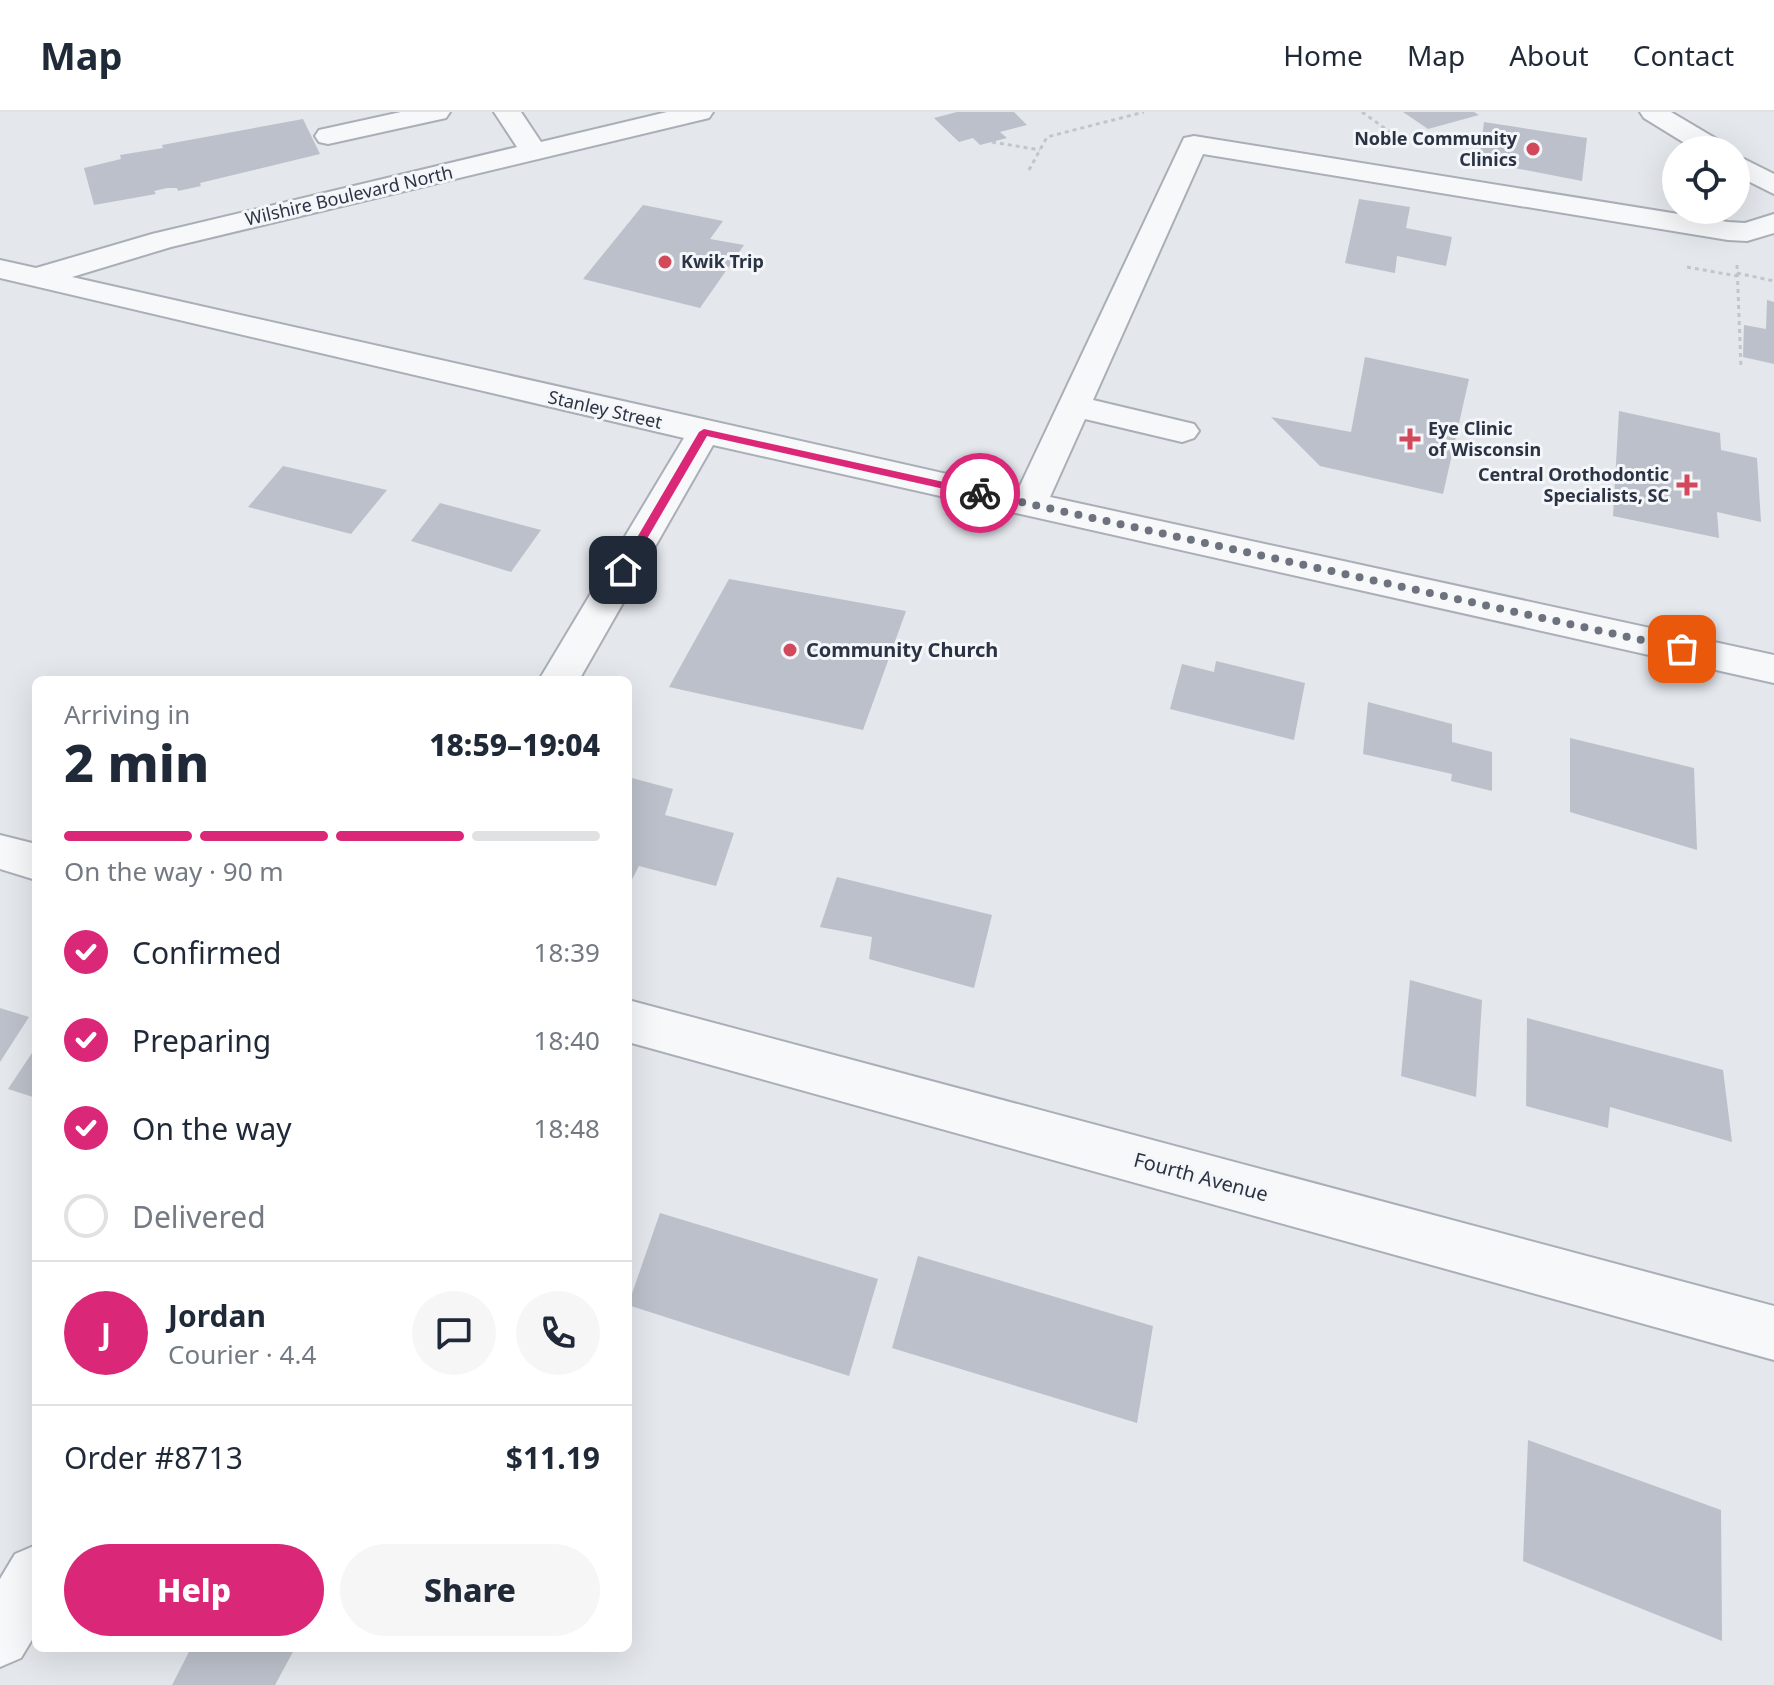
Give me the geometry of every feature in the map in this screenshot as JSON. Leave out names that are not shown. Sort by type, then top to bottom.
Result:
[{"type":"street","points":[[328,136],[437,112]]},
{"type":"street","points":[[507,112],[524,133],[533,153]]},
{"type":"street","name":"Wilshire Boulevard North","points":[[0,287],[162,240],[533,153],[659,116],[700,112]]},
{"type":"street","points":[[1653,112],[1692,136]]},
{"type":"street","points":[[1029,504],[1194,144],[1728,231],[1747,232],[1774,223]]},
{"type":"street","points":[[1750,171],[1774,186]]},
{"type":"street","name":"Stanley Street","points":[[0,269],[704,432],[1774,669]]},
{"type":"street","points":[[1073,406],[1182,431]]},
{"type":"street","points":[[561,676],[704,432]]},
{"type":"street","points":[[0,852],[32,861]]},
{"type":"street","name":"Fourth Avenue","points":[[632,1022],[1774,1333]]},
{"type":"street","points":[[0,1637],[32,1582]]},
{"type":"path","points":[[1029,170],[1047,137],[1144,112]]},
{"type":"path","points":[[992,142],[1040,150]]},
{"type":"path","points":[[1737,261],[1741,368]]},
{"type":"path","points":[[1687,267],[1774,281]]},
{"type":"building","points":[[957,112],[1014,112],[1027,125],[1000,132],[1007,138],[980,145],[973,138],[959,142],[934,118]]},
{"type":"building","points":[[1403,112],[1474,112],[1479,115],[1428,129]]},
{"type":"building","points":[[303,119],[320,154],[200,183],[201,186],[178,191],[177,188],[167,188],[154,191],[156,194],[94,205],[84,168],[121,159],[120,155],[163,148],[162,145]]},
{"type":"building","name":"Noble Community Clinics","points":[[1484,122],[1587,138],[1582,181],[1479,161]]},
{"type":"building","points":[[1359,199],[1410,207],[1406,228],[1452,237],[1446,266],[1397,256],[1395,273],[1345,263]]},
{"type":"building","name":"Kwik Trip","points":[[643,205],[723,221],[710,239],[744,245],[700,308],[583,279]]},
{"type":"building","points":[[1767,300],[1774,302],[1774,364],[1743,357],[1744,325],[1766,329]]},
{"type":"building","points":[[1365,357],[1469,379],[1443,494],[1320,466],[1271,417],[1351,432]]},
{"type":"building","name":"Central Orothodontic Specialists, SC","points":[[1619,411],[1720,433],[1721,450],[1757,458],[1761,522],[1717,512],[1719,538],[1613,516]]},
{"type":"building","points":[[283,466],[387,490],[351,534],[248,507]]},
{"type":"building","points":[[440,503],[541,530],[511,572],[411,541]]},
{"type":"building","name":"Community Church","points":[[729,579],[906,611],[863,730],[669,687]]},
{"type":"building","points":[[1216,661],[1305,683],[1294,740],[1170,709],[1182,664],[1214,672]]},
{"type":"building","points":[[1368,702],[1452,724],[1452,742],[1492,752],[1492,791],[1451,781],[1452,774],[1363,754]]},
{"type":"building","points":[[1570,738],[1694,768],[1697,850],[1570,812]]},
{"type":"building","points":[[632,778],[673,789],[665,815],[734,833],[716,886],[639,866],[632,879]]},
{"type":"building","points":[[837,877],[992,915],[974,988],[869,959],[872,937],[820,927]]},
{"type":"building","points":[[1410,980],[1482,1000],[1476,1097],[1401,1076]]},
{"type":"building","points":[[0,1008],[29,1017],[0,1062]]},
{"type":"building","points":[[1527,1018],[1723,1070],[1732,1142],[1610,1107],[1608,1128],[1526,1106]]},
{"type":"building","points":[[32,1053],[32,1097],[8,1089]]},
{"type":"building","points":[[660,1213],[878,1279],[849,1376],[632,1306],[632,1294]]},
{"type":"building","points":[[918,1256],[1153,1326],[1137,1423],[892,1348]]},
{"type":"building","points":[[1528,1440],[1721,1510],[1722,1641],[1523,1561]]},
{"type":"building","points":[[189,1652],[293,1652],[275,1685],[172,1685]]},
{"type":"way so far","points":[[980,493],[1682,649]]},
{"type":"place","name":"Noble Community Clinics","points":[[1533,149]]},
{"type":"place","name":"Kwik Trip","points":[[665,262]]},
{"type":"place","name":"Eye Clinic of Wisconsin","points":[[1410,439]]},
{"type":"place","name":"Central Orothodontic Specialists, SC","points":[[1687,485]]},
{"type":"place","name":"Community Church","points":[[790,650]]},
{"type":"route","points":[[623,570],[704,432],[980,493]]}]
